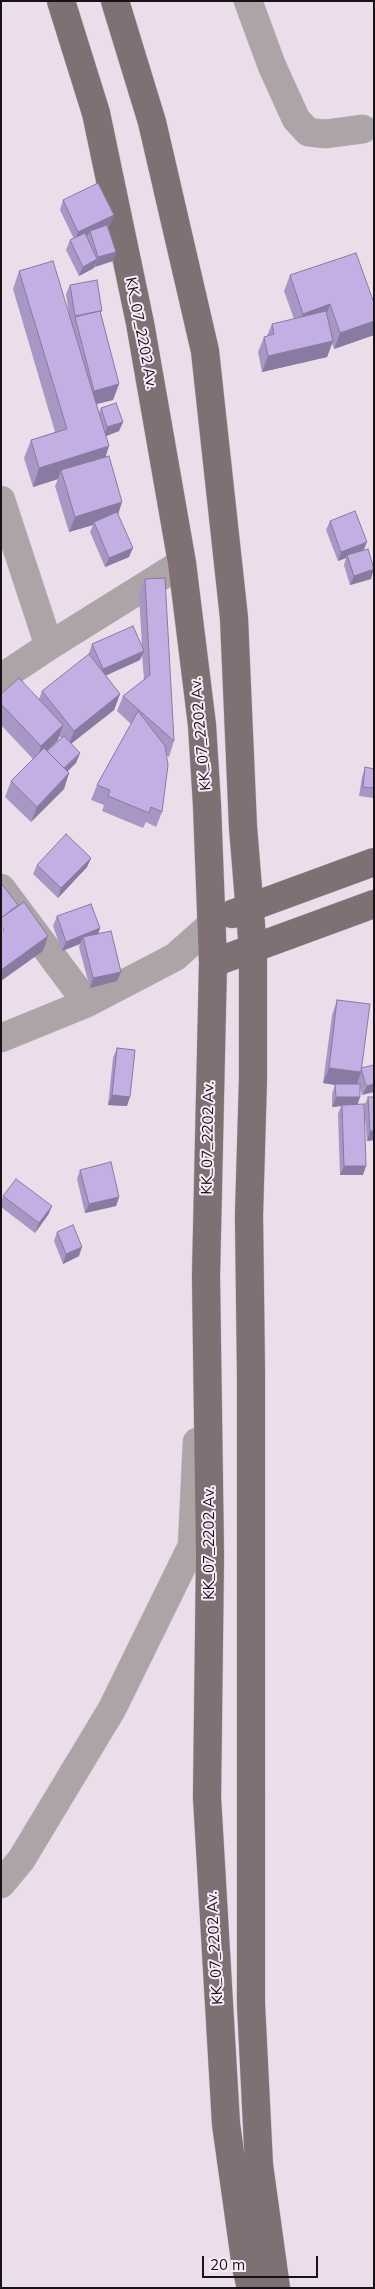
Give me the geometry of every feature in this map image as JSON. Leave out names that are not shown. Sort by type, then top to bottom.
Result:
[{"type":"main road","name":"KK_07_2202 Av.","points":[[61,1],[96,113],[140,323],[182,563],[202,725],[207,805],[210,925],[214,963],[206,1276],[210,1556],[207,1797],[226,2124],[250,2288]]},
{"type":"main road","points":[[115,1],[152,122],[205,351],[234,618],[243,827],[254,950],[249,1215],[251,1374],[251,2004],[259,2165],[276,2288]]},
{"type":"main road","points":[[210,925],[249,907],[374,862]]},
{"type":"main road","points":[[214,963],[254,950],[374,904]]},
{"type":"street","points":[[248,1],[272,66],[296,119],[308,132],[325,134],[363,129]]},
{"type":"street","points":[[1,500],[49,646]]},
{"type":"street","points":[[1,678],[182,563]]},
{"type":"street","points":[[1,888],[87,1003]]},
{"type":"street","points":[[1,1038],[87,1003],[175,957],[210,925]]},
{"type":"street","points":[[175,957],[214,963]]},
{"type":"street","points":[[1,1884],[21,1860],[112,1709],[192,1546],[206,1276]]},
{"type":"building","points":[[98,183],[114,215],[78,232],[63,200]]},
{"type":"building","points":[[107,225],[116,252],[98,257],[90,231]]},
{"type":"building","points":[[85,233],[97,259],[83,267],[70,240]]},
{"type":"building","points":[[356,253],[374,303],[374,321],[340,333],[330,304],[303,314],[290,275]]},
{"type":"building","points":[[53,261],[109,446],[39,468],[31,440],[67,429],[19,271]]},
{"type":"building","points":[[97,280],[102,311],[75,316],[70,285]]},
{"type":"building","points":[[100,311],[119,384],[94,391],[75,317]]},
{"type":"building","points":[[326,311],[333,341],[268,356],[264,337],[274,334],[272,324]]},
{"type":"building","points":[[116,403],[123,422],[107,427],[101,408]]},
{"type":"building","points":[[109,456],[122,502],[75,517],[61,470]]},
{"type":"building","points":[[355,511],[367,542],[341,552],[330,521]]},
{"type":"building","points":[[117,512],[133,548],[109,558],[94,522]]},
{"type":"building","points":[[368,549],[374,569],[354,576],[347,555]]},
{"type":"building","points":[[165,578],[174,741],[123,696],[150,675],[145,579]]},
{"type":"building","points":[[133,626],[144,651],[103,669],[92,644]]},
{"type":"building","points":[[89,654],[120,694],[74,731],[42,691]]},
{"type":"building","points":[[19,678],[63,725],[41,746],[1,704],[1,694]]},
{"type":"building","points":[[138,711],[165,746],[168,765],[162,812],[151,807],[149,813],[108,796],[110,790],[97,785]]},
{"type":"building","points":[[64,736],[80,753],[64,768],[47,751]]},
{"type":"building","points":[[44,748],[69,773],[37,807],[11,781]]},
{"type":"building","points":[[365,767],[374,769],[374,788],[363,787]]},
{"type":"building","points":[[66,834],[91,858],[61,888],[37,865]]},
{"type":"building","points":[[1,883],[18,905],[1,918]]},
{"type":"building","points":[[24,902],[48,936],[1,970],[1,932],[4,930],[1,926],[1,918]]},
{"type":"building","points":[[91,904],[100,928],[66,942],[57,916]]},
{"type":"building","points":[[111,931],[121,972],[93,978],[83,937]]},
{"type":"building","points":[[337,1000],[370,1004],[361,1072],[329,1068]]},
{"type":"building","points":[[117,1048],[135,1050],[130,1097],[112,1095]]},
{"type":"building","points":[[374,1065],[374,1084],[366,1086],[361,1068]]},
{"type":"building","points":[[335,1084],[360,1084],[360,1097],[336,1097]]},
{"type":"building","points":[[368,1097],[374,1097],[374,1131],[370,1131]]},
{"type":"building","points":[[364,1104],[366,1166],[344,1166],[342,1105]]},
{"type":"building","points":[[111,1162],[119,1197],[89,1204],[80,1170]]},
{"type":"building","points":[[16,1179],[52,1206],[39,1223],[3,1196]]},
{"type":"building","points":[[73,1225],[82,1247],[66,1254],[57,1232]]}]
